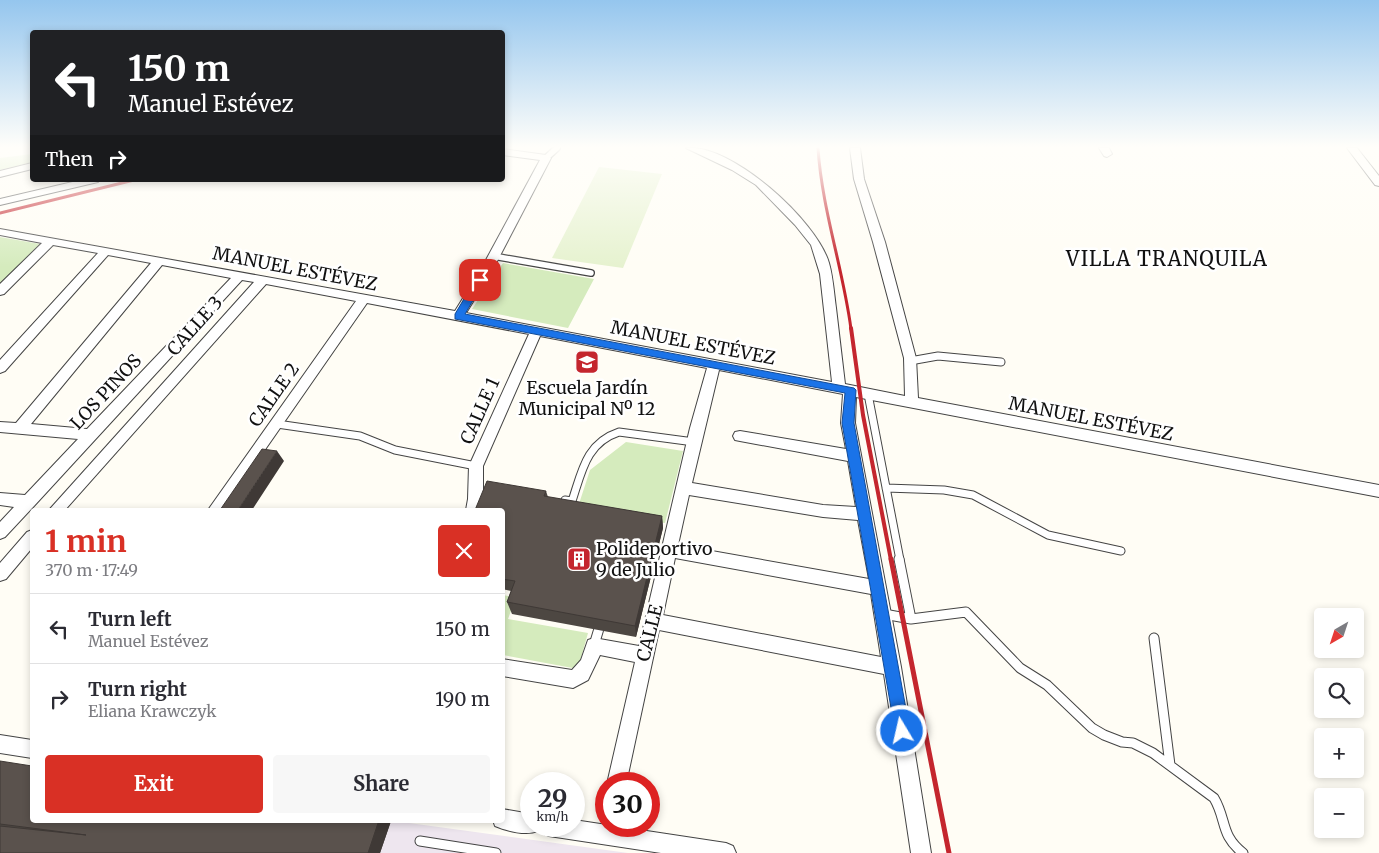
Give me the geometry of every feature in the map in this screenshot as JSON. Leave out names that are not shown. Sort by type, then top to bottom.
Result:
[{"type":"street","points":[[0,202],[61,188]]},
{"type":"street","points":[[458,316],[530,188]]},
{"type":"street","points":[[765,188],[811,236],[824,257],[854,456],[892,667],[921,853]]},
{"type":"street","points":[[861,188],[879,242],[910,361],[912,403]]},
{"type":"street","name":"MANUEL ESTÉVEZ","points":[[0,232],[458,316],[1379,491]]},
{"type":"street","points":[[0,290],[51,241]]},
{"type":"street","points":[[0,368],[106,251]]},
{"type":"street","points":[[19,429],[159,261]]},
{"type":"street","name":"LOS PINOS","points":[[0,532],[240,276]]},
{"type":"street","name":"CALLE 3","points":[[58,508],[263,280]]},
{"type":"street","name":"CALLE 2","points":[[216,508],[363,300]]},
{"type":"street","name":"CALLE 1","points":[[473,508],[479,486],[474,474],[476,466],[536,331]]},
{"type":"street","name":"CALLE","points":[[619,772],[694,442],[714,366]]},
{"type":"street","points":[[0,427],[92,435]]},
{"type":"street","points":[[740,436],[854,456]]},
{"type":"street","points":[[684,488],[823,511],[865,514]]},
{"type":"street","points":[[0,499],[29,502]]},
{"type":"street","points":[[0,574],[30,539]]},
{"type":"street","points":[[670,550],[878,588]]},
{"type":"street","points":[[653,621],[892,667]]},
{"type":"street","points":[[505,667],[573,679],[580,677],[586,670],[594,646],[644,655]]},
{"type":"street","points":[[0,744],[30,749]]},
{"type":"street","points":[[505,820],[520,822]]},
{"type":"street","points":[[642,837],[726,853]]},
{"type":"lane","points":[[493,256],[591,273]]},
{"type":"lane","points":[[910,361],[938,356],[1001,362]]},
{"type":"lane","points":[[868,394],[911,620]]},
{"type":"lane","points":[[277,424],[360,436],[395,450],[476,466]]},
{"type":"lane","points":[[577,510],[569,509],[591,448],[609,434],[619,432],[694,442]]},
{"type":"lane","points":[[886,488],[944,490],[972,495],[1048,535],[1121,551]]},
{"type":"lane","points":[[552,498],[572,501]]},
{"type":"lane","points":[[594,646],[604,610]]},
{"type":"lane","points":[[883,614],[911,620],[966,612],[1020,668],[1047,685],[1092,728],[1122,742],[1133,743],[1153,753],[1214,798],[1220,808],[1224,829],[1233,845],[1243,853]]},
{"type":"lane","points":[[1154,638],[1170,765]]},
{"type":"lane","points":[[420,841],[496,853]]},
{"type":"shaded area","points":[[30,822],[409,823],[628,853],[0,853]]},
{"type":"green space","points":[[588,188],[656,188],[623,268],[552,258]]},
{"type":"green space","points":[[0,237],[40,244],[0,284]]},
{"type":"green space","points":[[503,263],[594,279],[568,328],[472,309]]},
{"type":"green space","points":[[626,442],[683,451],[665,523],[577,510],[590,470]]},
{"type":"green space","points":[[505,595],[516,597],[508,619],[588,633],[578,669],[505,655]]},
{"type":"building","points":[[262,449],[277,451],[239,508],[221,508]]},
{"type":"building","name":"Polideportivo 9 de Julio","points":[[487,481],[546,491],[544,496],[662,516],[635,626],[507,602],[515,581],[505,579],[505,508],[476,508]]},
{"type":"building","points":[[0,761],[30,766],[30,823],[378,823],[368,853],[0,853],[0,826],[86,835],[0,824]]},
{"type":"railway","points":[[0,213],[102,188]]},
{"type":"railway","points":[[823,188],[851,329]]},
{"type":"railway","points":[[851,328],[863,415],[891,560]]},
{"type":"railway","points":[[891,559],[949,853]]},
{"type":"place","name":"Escuela Jardín Municipal Nº 12","points":[[587,362]]},
{"type":"place","name":"Polideportivo 9 de Julio","points":[[579,559]]},
{"type":"district","name":"VILLA TRANQUILA","points":[[1167,259]]},
{"type":"route","points":[[480,280],[458,316],[714,366],[850,390],[848,423],[902,731]]}]
